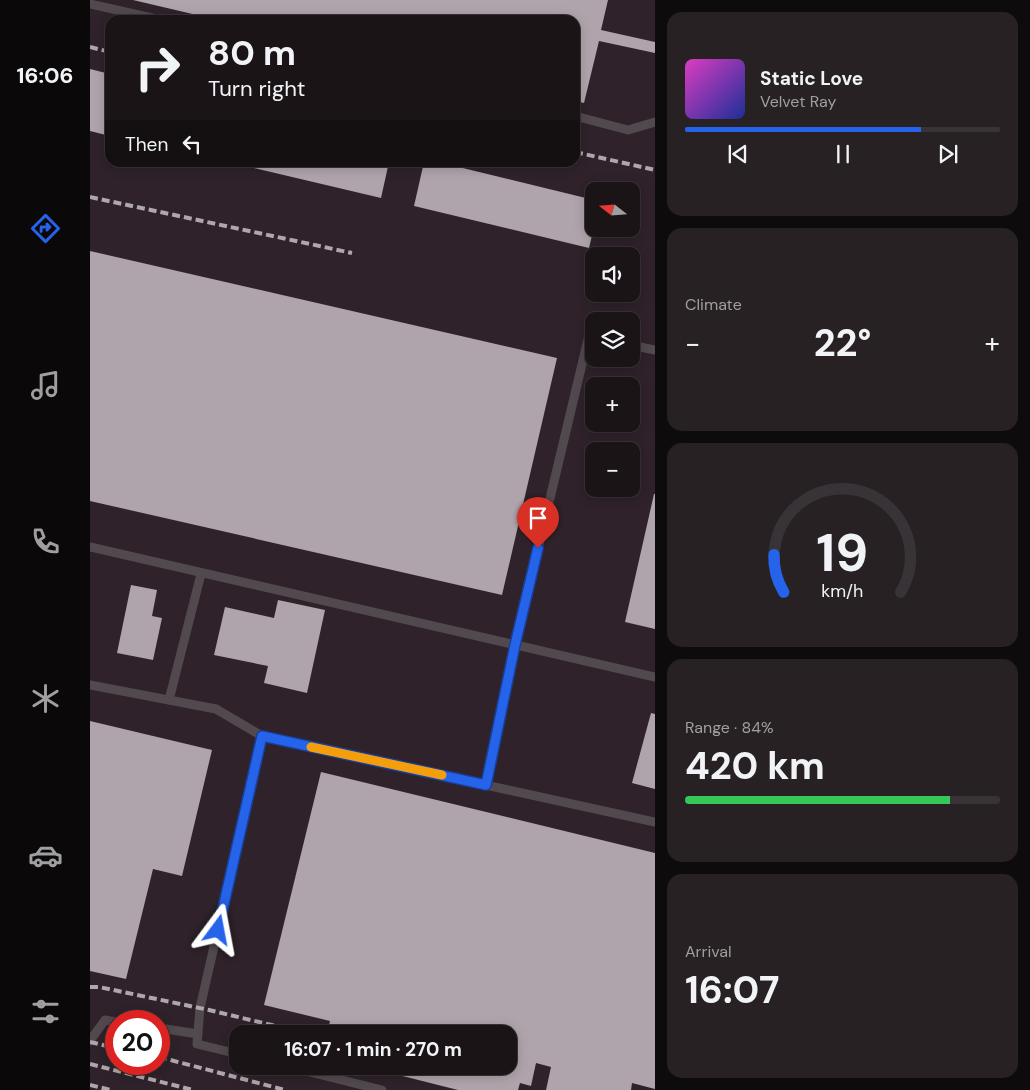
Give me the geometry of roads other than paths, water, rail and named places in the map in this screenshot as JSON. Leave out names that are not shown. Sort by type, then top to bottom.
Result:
[{"type":"lane","points":[[90,4],[139,15]]},
{"type":"lane","points":[[580,117],[628,130],[655,122]]},
{"type":"lane","points":[[640,347],[655,350]]},
{"type":"lane","points":[[486,785],[515,645],[585,352]]},
{"type":"lane","points":[[90,547],[655,677]]},
{"type":"lane","points":[[169,700],[201,574]]},
{"type":"lane","points":[[90,684],[216,709],[262,736],[655,822]]},
{"type":"lane","points":[[229,1052],[197,1044],[200,1008],[262,736]]},
{"type":"lane","points":[[90,1041],[105,1020]]},
{"type":"lane","points":[[170,1030],[198,1034]]},
{"type":"lane","points":[[322,1075],[382,1090]]},
{"type":"railway","points":[[90,47],[105,51]]},
{"type":"railway","points":[[580,153],[655,170]]},
{"type":"railway","points":[[90,197],[352,253]]},
{"type":"railway","points":[[90,987],[99,987],[209,1010],[272,1025]]},
{"type":"railway","points":[[90,1042],[105,1045]]},
{"type":"railway","points":[[170,1060],[285,1090]]},
{"type":"railway","points":[[90,1064],[193,1090]]},
{"type":"railway","points":[[90,1085],[111,1090]]}]
